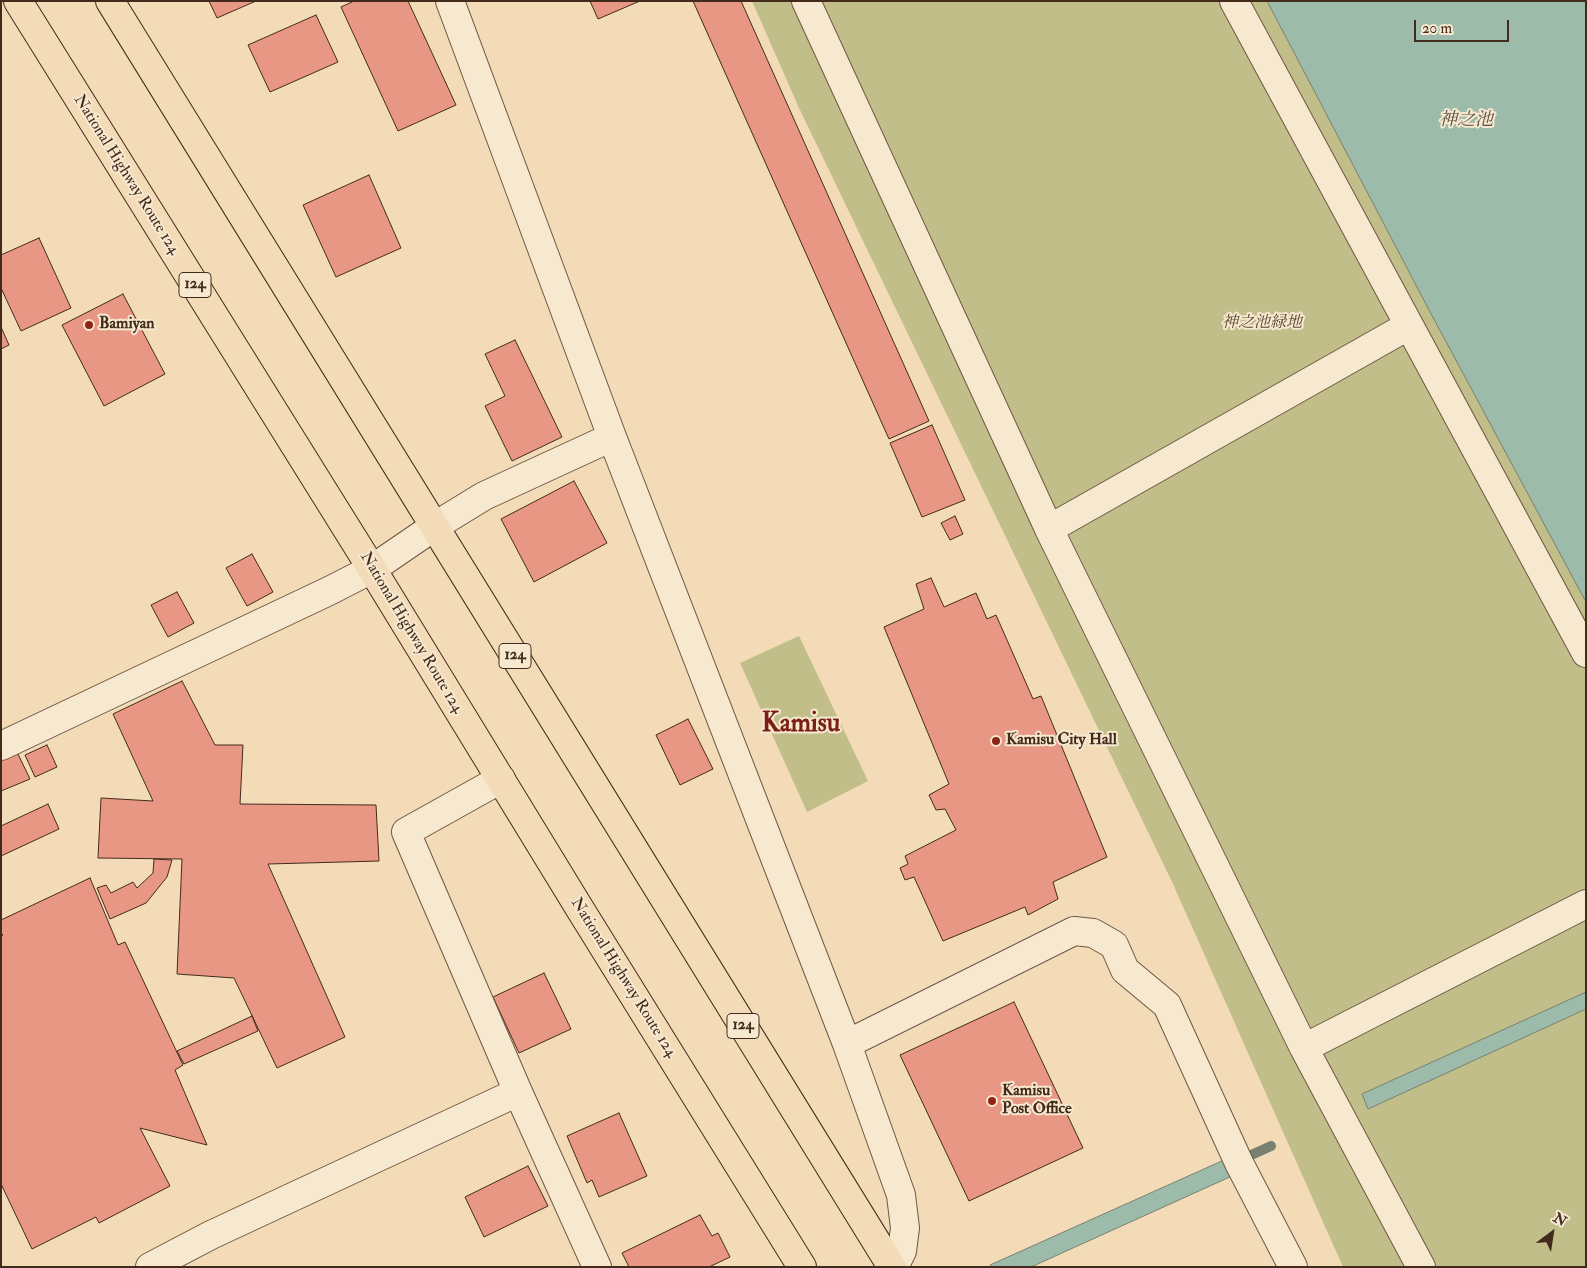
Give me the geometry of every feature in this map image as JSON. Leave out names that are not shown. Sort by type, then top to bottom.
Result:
[{"type":"highway","name":"National Highway Route 124","points":[[18,1],[372,568],[802,1267]]},
{"type":"highway","name":"124","points":[[110,1],[893,1267]]},
{"type":"street","points":[[450,1],[612,437],[847,1044],[901,1195],[905,1228],[902,1251],[893,1267]]},
{"type":"street","points":[[806,1],[1050,529],[1304,1048],[1421,1267]]},
{"type":"street","points":[[1234,1],[1586,653]]},
{"type":"street","points":[[1050,529],[1408,326]]},
{"type":"street","points":[[1,746],[282,614],[372,568],[484,496],[612,437]]},
{"type":"street","points":[[501,780],[406,832],[518,1092],[597,1267]]},
{"type":"street","points":[[1304,1048],[1586,904]]},
{"type":"street","points":[[847,1044],[1074,931],[1093,933],[1114,946],[1125,970],[1167,1005],[1250,1183],[1293,1267]]},
{"type":"street","points":[[150,1267],[210,1236],[518,1092]]},
{"type":"green space","name":"神之池緑地","points":[[752,1],[1586,1],[1586,1267],[1343,1267],[1173,884],[799,108]]},
{"type":"green space","points":[[799,636],[868,781],[807,812],[740,663]]},
{"type":"water","name":"神之池","points":[[1267,1],[1586,1],[1586,602],[1429,310]]},
{"type":"water","points":[[1586,992],[1586,1009],[1368,1109],[1362,1094]]},
{"type":"water","points":[[1224,1160],[1232,1176],[1031,1267],[991,1267],[990,1265]]},
{"type":"building","points":[[209,1],[256,1],[217,18]]},
{"type":"building","points":[[354,1],[408,1],[456,105],[398,131],[341,7]]},
{"type":"building","points":[[590,1],[640,1],[598,19]]},
{"type":"building","points":[[693,1],[741,1],[929,421],[889,439]]},
{"type":"building","points":[[316,15],[338,62],[270,92],[248,45]]},
{"type":"building","points":[[369,175],[401,248],[336,277],[303,205]]},
{"type":"building","points":[[39,238],[71,308],[21,331],[1,288],[1,255]]},
{"type":"building","points":[[123,294],[165,374],[104,406],[62,325]]},
{"type":"building","points":[[1,327],[9,345],[1,349]]},
{"type":"building","points":[[515,340],[562,437],[512,461],[485,406],[505,396],[485,354]]},
{"type":"building","points":[[932,425],[965,500],[922,517],[890,443]]},
{"type":"building","points":[[574,481],[607,543],[534,582],[501,519]]},
{"type":"building","points":[[955,516],[963,534],[950,540],[941,523]]},
{"type":"building","points":[[252,554],[273,592],[247,606],[226,568]]},
{"type":"building","name":"Kamisu City Hall","points":[[931,578],[944,607],[976,593],[987,619],[996,615],[1033,699],[1041,696],[1107,857],[1053,882],[1058,899],[1028,915],[1025,907],[943,941],[914,877],[905,880],[900,868],[908,864],[905,856],[956,830],[945,809],[936,810],[929,795],[949,784],[884,627],[924,609],[916,584]]},
{"type":"building","points":[[177,592],[194,623],[168,637],[151,605]]},
{"type":"building","points":[[182,681],[215,745],[243,745],[240,804],[376,805],[379,861],[268,864],[345,1037],[277,1068],[234,978],[177,974],[182,859],[98,858],[101,798],[153,801],[113,714]]},
{"type":"building","points":[[688,719],[713,769],[680,785],[656,735]]},
{"type":"building","points":[[47,745],[57,767],[35,777],[25,755]]},
{"type":"building","points":[[17,752],[30,779],[1,791],[1,759]]},
{"type":"building","points":[[48,804],[59,829],[1,856],[1,826]]},
{"type":"building","points":[[154,859],[172,860],[167,877],[146,903],[110,919],[97,888],[106,885],[111,893],[133,882],[137,888],[153,873]]},
{"type":"building","points":[[90,878],[118,945],[125,942],[183,1065],[175,1070],[207,1145],[140,1128],[170,1186],[99,1223],[96,1217],[32,1249],[1,1184],[1,936],[3,935],[1,933],[1,920]]},
{"type":"building","points":[[544,973],[571,1029],[519,1053],[493,997]]},
{"type":"building","points":[[1014,1002],[1083,1148],[969,1201],[900,1055]]},
{"type":"building","points":[[252,1016],[258,1031],[184,1064],[177,1051]]},
{"type":"building","points":[[619,1113],[647,1176],[599,1197],[592,1180],[587,1183],[567,1136]]},
{"type":"building","points":[[528,1166],[548,1206],[484,1237],[465,1197]]},
{"type":"building","points":[[700,1215],[712,1236],[718,1233],[730,1257],[709,1267],[629,1267],[622,1253]]},
{"type":"waterway","points":[[1238,1161],[1271,1146]]},
{"type":"place","name":"Bamiyan","points":[[89,325]]},
{"type":"place","name":"Kamisu City Hall","points":[[996,741]]},
{"type":"place","name":"Kamisu Post Office","points":[[992,1101]]},
{"type":"district","name":"Kamisu","points":[[801,725]]}]
